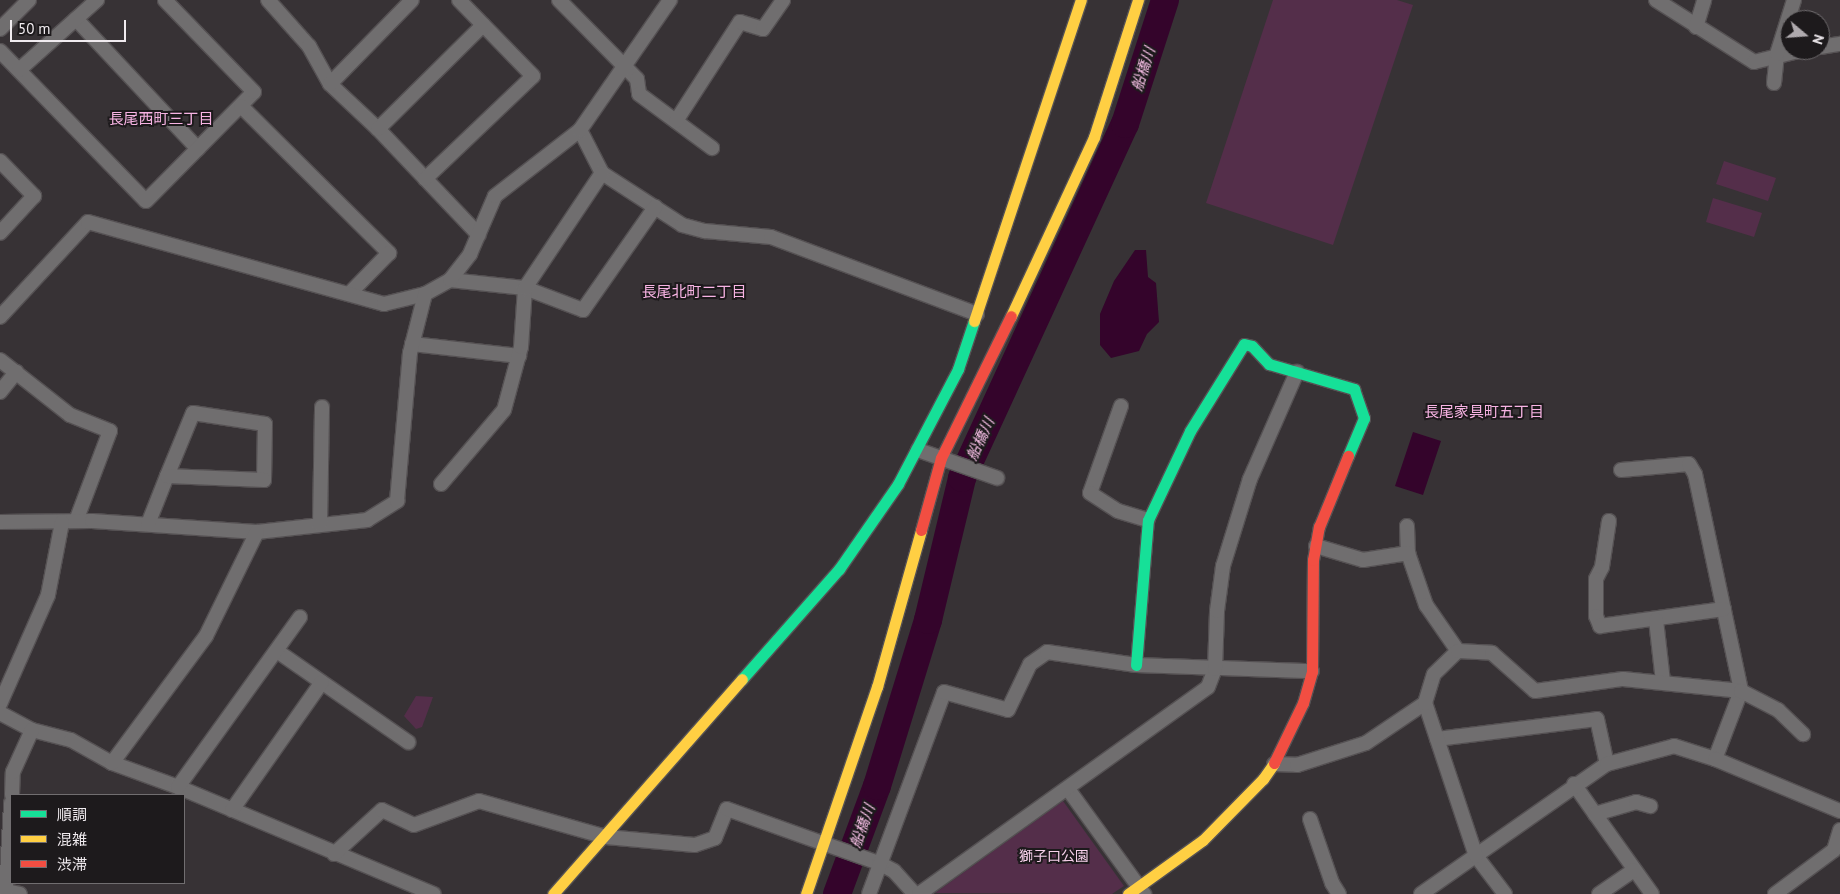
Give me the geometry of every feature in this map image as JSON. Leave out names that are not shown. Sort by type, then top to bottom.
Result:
[{"type":"street","points":[[0,29],[29,0]]},
{"type":"street","points":[[19,70],[97,0]]},
{"type":"street","points":[[0,51],[146,201],[254,92],[166,0]]},
{"type":"street","points":[[269,0],[310,46],[330,84],[378,128],[479,235]]},
{"type":"street","points":[[330,84],[412,0]]},
{"type":"street","points":[[425,179],[533,76],[458,0]]},
{"type":"street","points":[[559,0],[624,68],[637,79],[639,94],[712,148]]},
{"type":"street","points":[[0,317],[88,222],[384,304],[425,294],[450,280],[479,235],[494,196],[580,130],[670,0]]},
{"type":"street","points":[[676,120],[740,22],[763,29],[783,0]]},
{"type":"street","points":[[552,894],[606,837],[838,569],[918,450],[958,369],[978,314],[1081,0]]},
{"type":"street","points":[[806,894],[822,840],[877,687],[946,460],[1046,246],[1094,137],[1138,0]]},
{"type":"street","points":[[1656,0],[1754,62],[1780,54]]},
{"type":"street","points":[[1696,26],[1704,0]]},
{"type":"street","points":[[1774,83],[1777,54],[1794,0]]},
{"type":"street","points":[[76,19],[198,148]]},
{"type":"street","points":[[378,128],[483,25]]},
{"type":"street","points":[[241,106],[389,253],[349,294]]},
{"type":"street","points":[[580,130],[602,173],[682,225],[698,229],[771,237],[978,314]]},
{"type":"street","points":[[0,161],[34,196],[0,233]]},
{"type":"street","points":[[441,484],[504,410],[519,356],[525,288],[602,173]]},
{"type":"street","points":[[450,280],[525,288],[583,310],[655,207]]},
{"type":"street","points":[[0,522],[69,521],[148,524],[257,532],[367,520],[397,501],[412,344],[425,294]]},
{"type":"street","points":[[412,344],[519,356]]},
{"type":"street","points":[[1068,789],[1136,891],[1203,840],[1237,802],[1263,779],[1274,764],[1303,704],[1312,671],[1316,546],[1319,527],[1364,418],[1354,389],[1270,364],[1252,346],[1244,344],[1190,431],[1148,520],[1136,665]]},
{"type":"street","points":[[0,360],[70,415],[110,431],[69,521],[48,595],[0,704]]},
{"type":"street","points":[[0,392],[16,372]]},
{"type":"street","points":[[920,894],[1208,687],[1214,669],[1217,611],[1224,566],[1250,479],[1297,372]]},
{"type":"street","points":[[1121,406],[1090,494],[1118,511],[1148,520]]},
{"type":"street","points":[[320,524],[322,407]]},
{"type":"street","points":[[148,524],[167,476],[192,413],[265,424],[264,480],[167,476]]},
{"type":"street","points":[[918,450],[997,478]]},
{"type":"street","points":[[1621,470],[1688,464],[1695,474],[1741,691],[1715,759]]},
{"type":"street","points":[[1609,522],[1602,567],[1596,579],[1596,616],[1600,626],[1656,620],[1724,609]]},
{"type":"street","points":[[1407,526],[1408,553],[1426,605],[1458,651]]},
{"type":"street","points":[[112,763],[206,636],[257,532]]},
{"type":"street","points":[[1316,546],[1363,560],[1408,553]]},
{"type":"street","points":[[178,787],[300,617]]},
{"type":"street","points":[[1656,620],[1663,681]]},
{"type":"street","points":[[277,651],[408,742]]},
{"type":"street","points":[[1505,894],[1476,856],[1425,703],[1434,674],[1458,651],[1492,653],[1535,690],[1622,679],[1663,681],[1741,691],[1778,710],[1803,734]]},
{"type":"street","points":[[868,894],[944,692],[1008,710],[1030,664],[1046,652],[1136,665],[1312,671]]},
{"type":"street","points":[[232,810],[322,682]]},
{"type":"street","points":[[1274,764],[1297,765],[1366,743],[1425,703]]},
{"type":"street","points":[[0,713],[32,730],[71,740],[112,763],[178,787],[334,854],[434,894]]},
{"type":"street","points":[[1437,739],[1597,719],[1607,764]]},
{"type":"street","points":[[12,794],[13,772],[32,730]]},
{"type":"street","points":[[1422,894],[1574,784],[1607,764],[1674,746],[1715,759],[1840,811]]},
{"type":"street","points":[[1574,784],[1652,894]]},
{"type":"street","points":[[334,854],[382,810],[414,825],[479,801],[606,837],[695,845],[715,838],[727,809],[822,840],[879,862],[894,871],[915,894]]},
{"type":"street","points":[[1595,814],[1636,802],[1650,806]]},
{"type":"street","points":[[10,816],[4,892],[20,894]]},
{"type":"street","points":[[1310,819],[1332,884],[1339,894]]},
{"type":"street","points":[[1775,894],[1834,850],[1840,830]]},
{"type":"street","points":[[1599,894],[1634,870]]},
{"type":"green space","points":[[1273,0],[1397,0],[1413,5],[1333,245],[1206,203]]},
{"type":"green space","points":[[1724,161],[1776,178],[1768,201],[1716,184]]},
{"type":"green space","points":[[1713,198],[1762,213],[1754,237],[1706,222]]},
{"type":"green space","points":[[416,696],[433,697],[422,727],[416,729],[404,716]]},
{"type":"green space","name":"獅子口公園","points":[[1063,801],[1124,886],[1112,894],[935,893]]},
{"type":"shaded area","points":[[1135,250],[1146,250],[1148,277],[1156,283],[1159,322],[1147,334],[1139,351],[1111,358],[1100,345],[1100,314],[1114,281]]},
{"type":"shaded area","points":[[1413,432],[1441,441],[1423,495],[1395,486]]},
{"type":"waterway","name":"船橋川","points":[[837,894],[877,786],[928,620],[962,478],[1125,124],[1165,0]]},
{"type":"traffic: fast","points":[[742,679],[839,569],[898,484],[958,369],[974,321]]},
{"type":"traffic: fast","points":[[1136,665],[1148,520],[1190,431],[1244,344],[1252,346],[1269,364],[1354,389],[1364,418],[1348,456]]},
{"type":"traffic: slow","points":[[974,321],[1081,0]]},
{"type":"traffic: slow","points":[[1011,316],[1094,137],[1138,0]]},
{"type":"traffic: slow","points":[[806,894],[877,687],[921,530]]},
{"type":"traffic: slow","points":[[553,894],[742,679]]},
{"type":"traffic: slow","points":[[1128,894],[1203,840],[1263,779],[1274,763]]},
{"type":"traffic: jam","points":[[921,530],[941,458],[1011,316]]},
{"type":"traffic: jam","points":[[1274,763],[1303,703],[1312,671],[1313,560],[1319,527],[1348,456]]},
{"type":"district","name":"長尾西町三丁目","points":[[161,119]]},
{"type":"district","name":"長尾北町二丁目","points":[[694,292]]},
{"type":"district","name":"長尾家具町五丁目","points":[[1484,412]]}]
